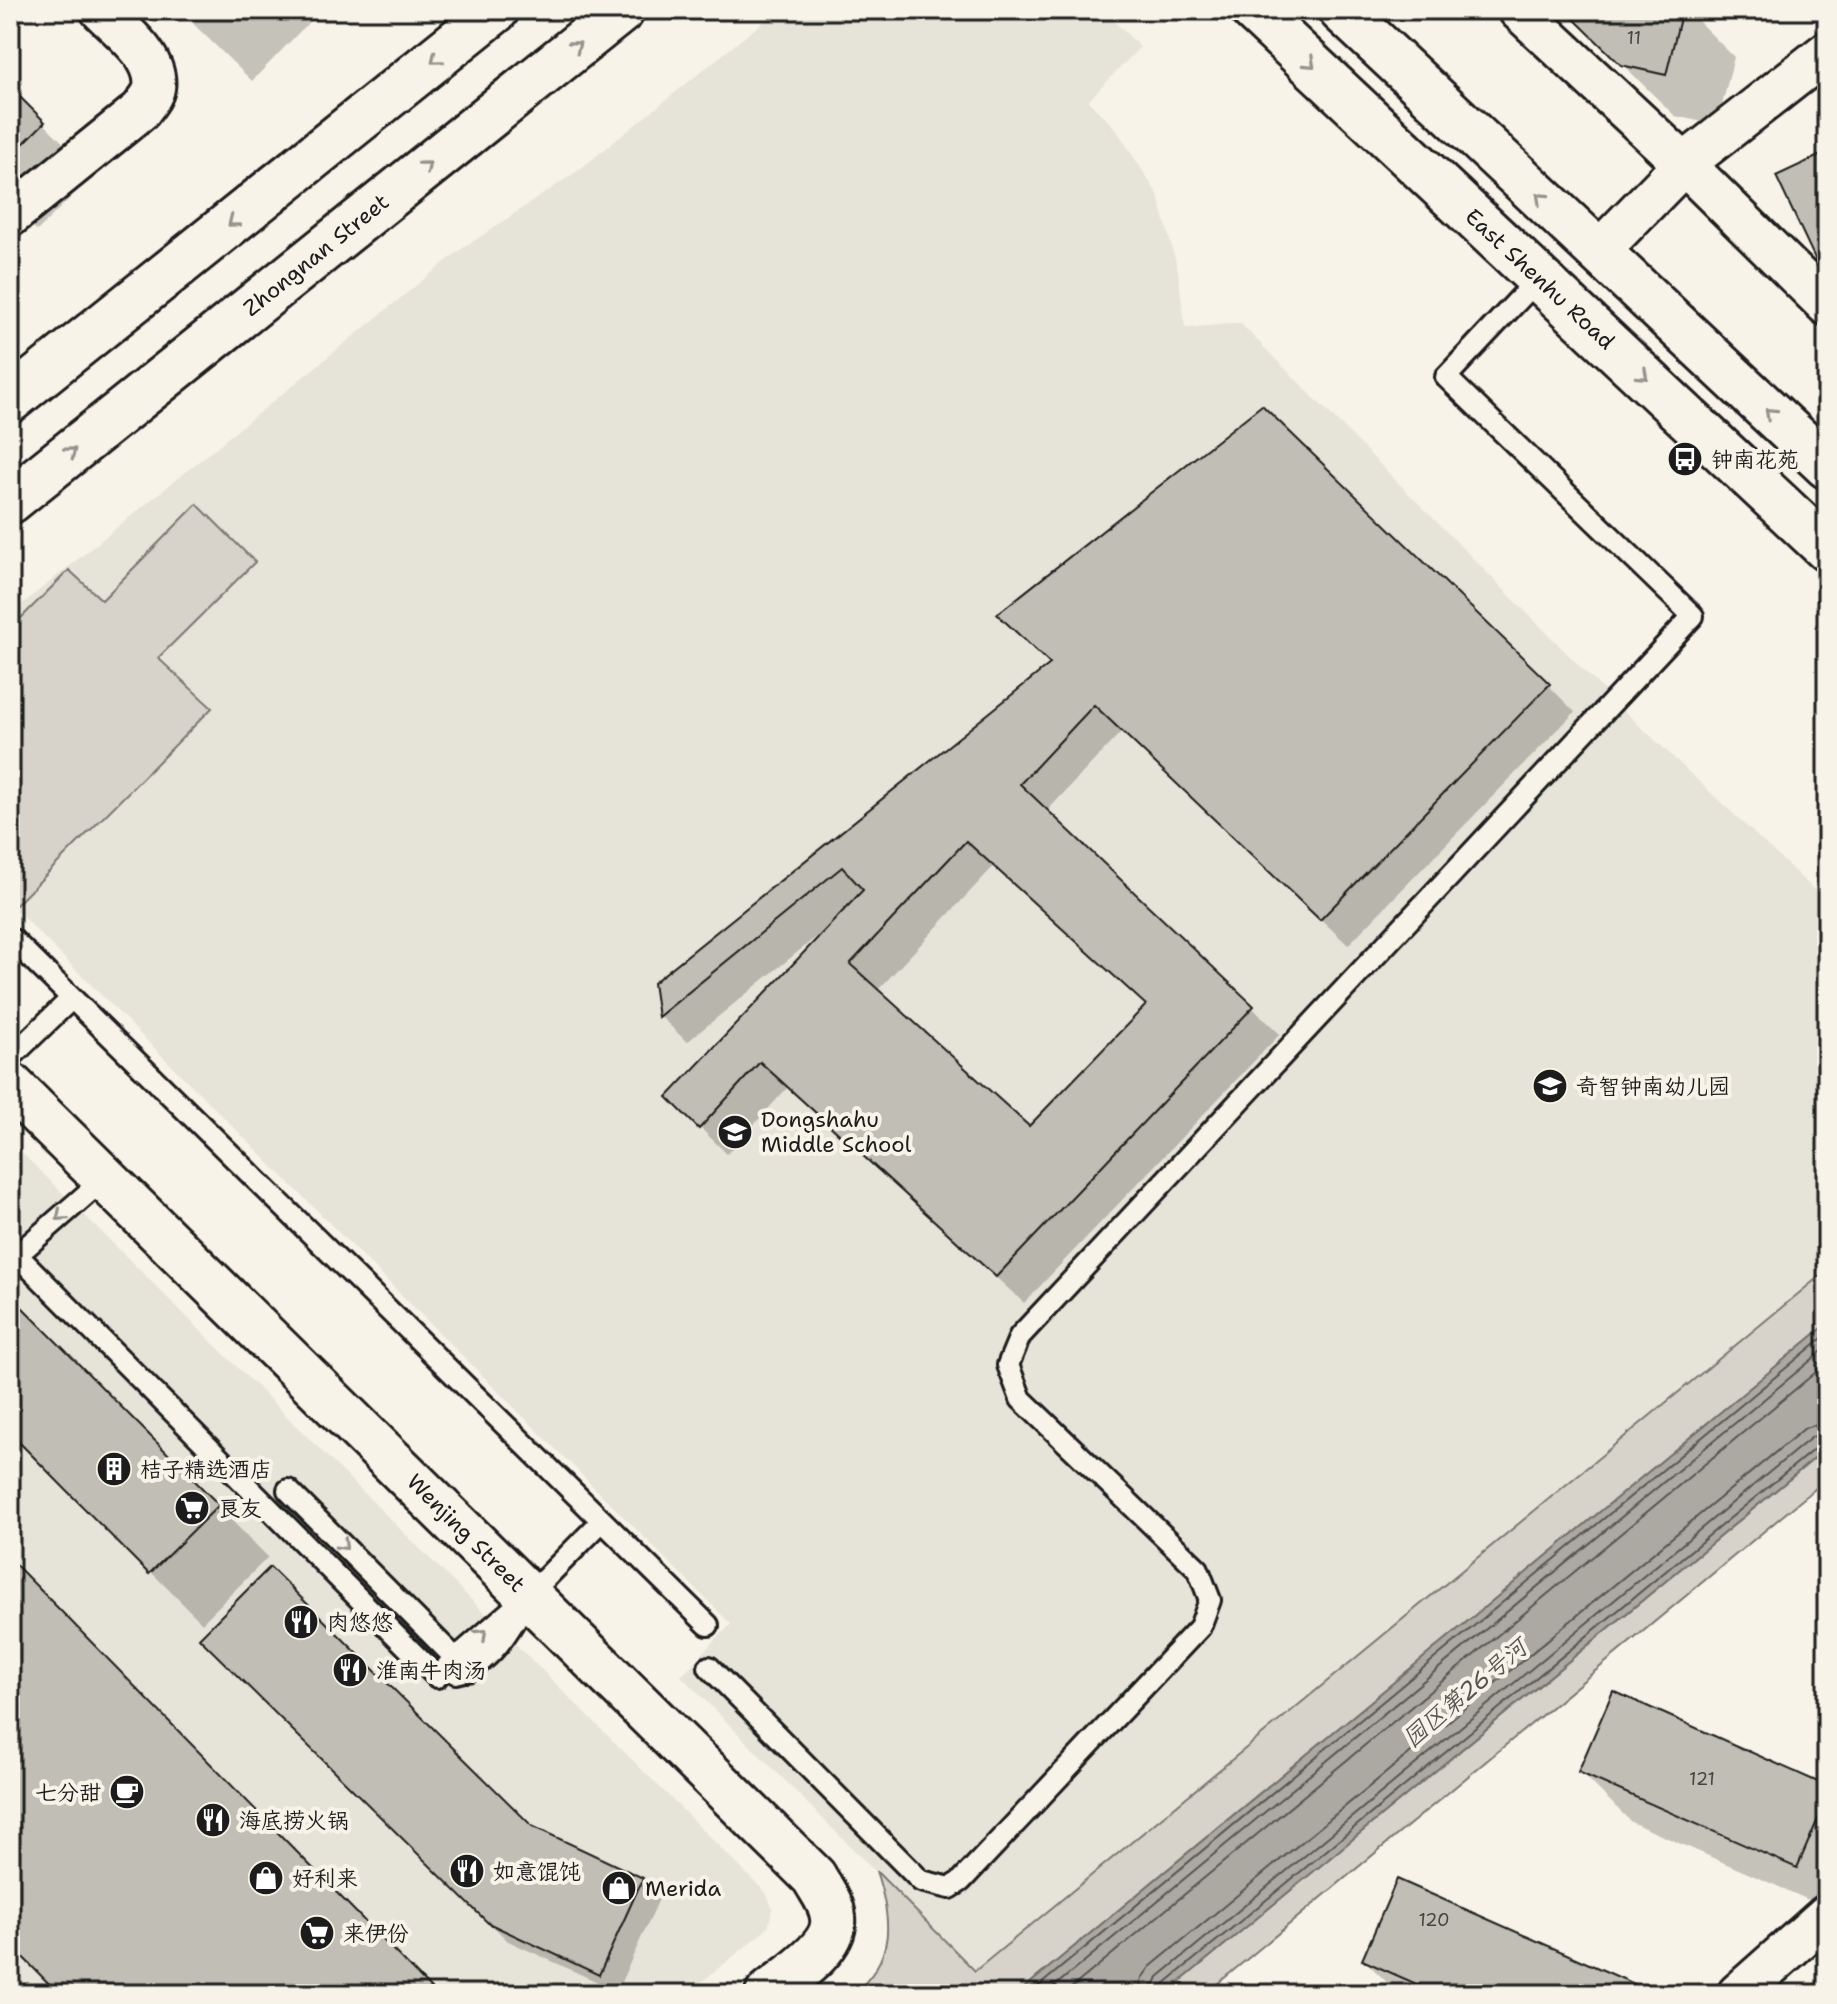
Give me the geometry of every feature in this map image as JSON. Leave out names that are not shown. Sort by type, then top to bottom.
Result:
[{"type":"main road","points":[[10,400],[496,10]]},
{"type":"main road","name":"Zhongnan Street","points":[[10,501],[622,10]]},
{"type":"main road","name":"East Shenhu Road","points":[[1253,10],[1827,549]]},
{"type":"main road","points":[[1341,10],[1827,466]]},
{"type":"main road","name":"Wenjing Street","points":[[10,1085],[814,1877],[831,1905],[834,1922],[819,1949],[768,1994]]},
{"type":"street","points":[[10,216],[141,110],[154,88],[151,67],[140,49],[101,10]]},
{"type":"street","points":[[1519,10],[1684,164],[1827,305]]},
{"type":"street","points":[[1598,252],[1684,164],[1827,52]]},
{"type":"street","points":[[1738,1994],[1827,1915]]},
{"type":"lane","points":[[709,1667],[921,1881],[950,1888],[961,1881],[1200,1627],[1210,1600],[1198,1569],[1021,1399],[1008,1365],[1020,1336],[1693,616],[1446,377],[1539,278]]},
{"type":"lane","points":[[13,940],[708,1625]]},
{"type":"lane","points":[[10,1058],[71,999]]},
{"type":"lane","points":[[105,1178],[13,1251],[437,1677],[462,1664],[601,1522]]},
{"type":"lane","points":[[288,1490],[462,1664]]},
{"type":"shaded area","name":"Dongshahu Middle School","points":[[778,10],[1103,10],[1140,47],[1088,101],[1116,129],[1158,195],[1178,270],[1185,328],[1240,323],[1624,711],[1827,902],[1827,1270],[974,1971],[681,1676],[731,1624],[18,912],[10,920],[10,614],[459,251],[579,170]]},
{"type":"shaded area","points":[[197,504],[255,562],[158,658],[212,708],[10,911],[10,629],[69,570],[102,600]]},
{"type":"shaded area","points":[[10,1141],[767,1894],[772,1908],[769,1925],[762,1933],[687,1994],[10,1994]]},
{"type":"shaded area","points":[[1827,1270],[1827,1324],[1017,1994],[853,1994],[877,1967],[887,1937],[885,1906],[876,1871],[975,1971]]},
{"type":"shaded area","points":[[1827,1448],[1827,1479],[1205,1994],[1165,1994]]},
{"type":"water","name":"园区第26号河","points":[[1827,1324],[1827,1448],[1165,1994],[1017,1994]]},
{"type":"building","points":[[1565,10],[1682,10],[1666,75],[1621,65]]},
{"type":"building","points":[[10,87],[45,122],[10,157]]},
{"type":"building","points":[[1827,152],[1827,273],[1817,263],[1776,176]]},
{"type":"building","points":[[1262,405],[1550,684],[1320,920],[1094,705],[1020,784],[1254,1006],[996,1277],[760,1062],[699,1129],[667,1097],[863,890],[842,867],[658,1017],[653,983],[1050,664],[997,614]],"holes":[[[966,841],[1146,1005],[1029,1126],[850,964]]]},
{"type":"building","name":"桔子精选酒店","points":[[10,1295],[219,1505],[149,1574],[10,1433]]},
{"type":"building","points":[[10,1559],[436,1994],[59,1994],[10,1944]]},
{"type":"building","points":[[270,1567],[532,1826],[643,1878],[599,1975],[488,1923],[199,1638]]},
{"type":"building","points":[[1613,1691],[1827,1786],[1827,1798],[1797,1868],[1578,1772]]},
{"type":"building","points":[[1397,1879],[1657,1994],[1439,1994],[1362,1960]]},
{"type":"place","name":"钟南花苑","points":[[1685,459]]},
{"type":"place","name":"奇智钟南幼儿园","points":[[1550,1086]]},
{"type":"place","name":"Dongshahu Middle School","points":[[735,1132]]},
{"type":"place","name":"桔子精选酒店","points":[[114,1469]]},
{"type":"place","name":"良友","points":[[192,1508]]},
{"type":"place","name":"肉悠悠","points":[[301,1622]]},
{"type":"place","name":"淮南牛肉汤","points":[[350,1670]]},
{"type":"place","name":"七分甜","points":[[127,1792]]},
{"type":"place","name":"海底捞火锅","points":[[213,1820]]},
{"type":"place","name":"如意馄饨","points":[[467,1871]]},
{"type":"place","name":"好利来","points":[[266,1878]]},
{"type":"place","name":"Merida","points":[[619,1888]]},
{"type":"place","name":"来伊份","points":[[317,1933]]}]
